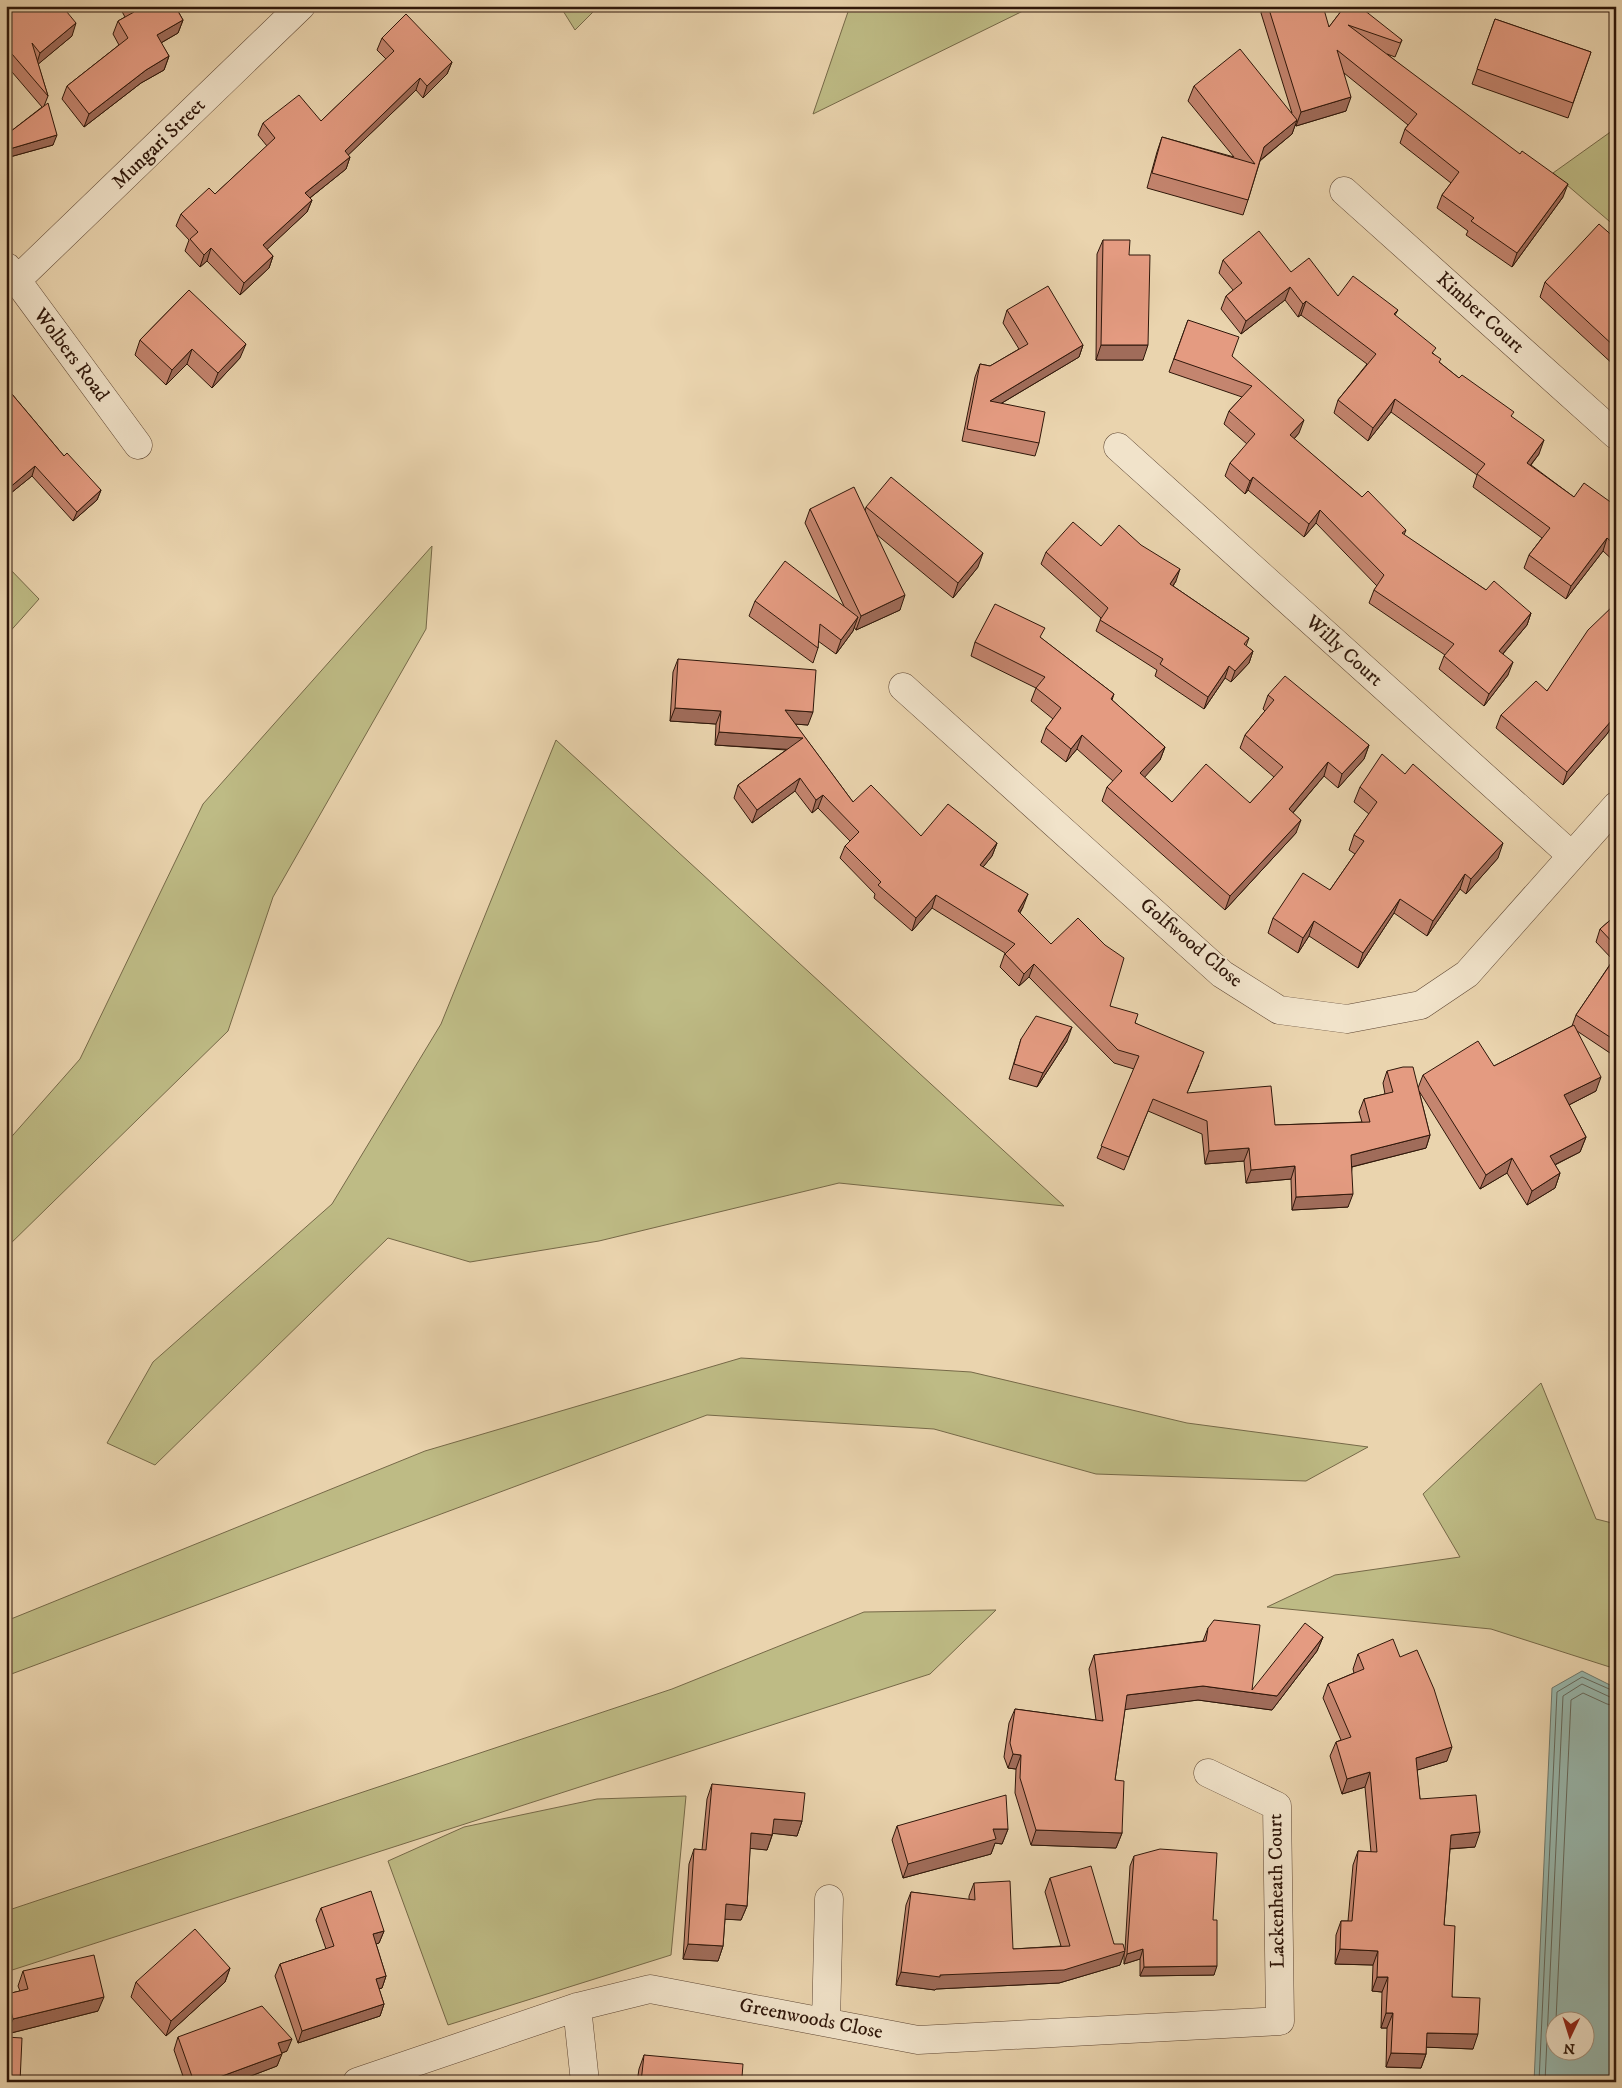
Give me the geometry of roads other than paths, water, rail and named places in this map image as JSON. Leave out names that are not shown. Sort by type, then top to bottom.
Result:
[{"type":"street","name":"Mungari Street","points":[[11,273],[301,6]]},
{"type":"street","name":"Kimber Court","points":[[1344,191],[1616,435]]},
{"type":"street","name":"Wolbers Road","points":[[11,273],[138,444]]},
{"type":"street","name":"Willy Court","points":[[1118,447],[1571,855]]},
{"type":"street","name":"Golfwood Close","points":[[903,687],[1222,974],[1279,1010],[1347,1019],[1422,1005],[1467,974],[1616,806]]},
{"type":"street","name":"Lackenheath Court","points":[[1208,1774],[1277,1806],[1280,2021]]},
{"type":"street","points":[[826,2022],[829,1899]]},
{"type":"street","name":"Greenwoods Close","points":[[357,2082],[577,2007],[650,1990],[918,2040],[1280,2021]]},
{"type":"street","points":[[577,2007],[585,2082]]},
{"type":"water","points":[[1582,1671],[1616,1688],[1616,2082],[1534,2082],[1552,1688]]}]
